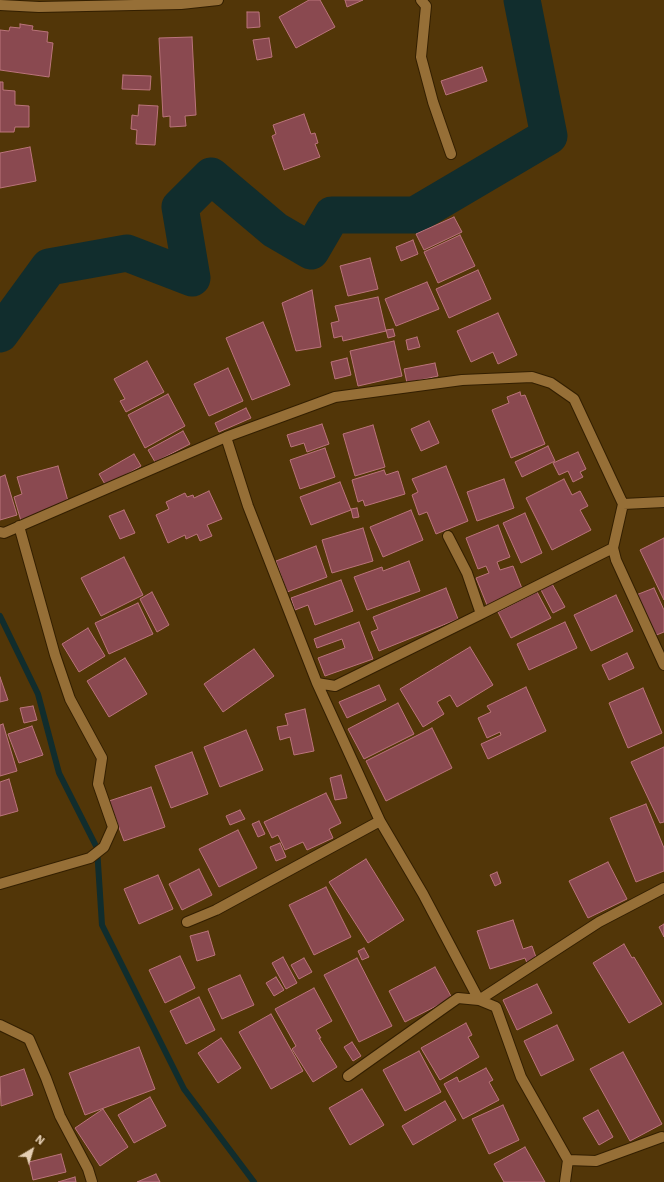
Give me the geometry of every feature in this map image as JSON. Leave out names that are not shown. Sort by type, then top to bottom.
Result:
[{"type":"street","points":[[0,5],[39,7],[165,4],[218,0]]},
{"type":"street","points":[[420,0],[426,6],[421,57],[433,102],[452,154]]},
{"type":"street","points":[[0,532],[4,532],[19,526],[226,437],[335,397],[462,380],[532,376],[551,383],[574,399],[623,504],[613,548],[616,560],[664,665]]},
{"type":"street","points":[[226,437],[248,506],[317,683],[380,821],[423,894],[479,1000]]},
{"type":"street","points":[[623,504],[664,502]]},
{"type":"street","points":[[0,884],[90,858],[104,847],[112,827],[98,784],[102,758],[70,699],[55,655],[19,526]]},
{"type":"street","points":[[448,536],[467,573],[481,614]]},
{"type":"street","points":[[317,683],[335,686],[613,548]]},
{"type":"street","points":[[187,922],[216,910],[380,821]]},
{"type":"street","points":[[479,1000],[599,922],[664,888]]},
{"type":"street","points":[[348,1076],[458,998],[479,1000],[496,1006],[521,1077],[568,1160],[565,1182]]},
{"type":"street","points":[[0,1025],[29,1039],[46,1078],[60,1116],[88,1169],[92,1182]]},
{"type":"street","points":[[568,1160],[596,1161],[662,1136]]},
{"type":"building","points":[[309,0],[320,0],[335,27],[296,48],[279,17]]},
{"type":"building","points":[[345,0],[363,0],[347,7]]},
{"type":"building","points":[[247,12],[259,12],[260,27],[247,28]]},
{"type":"building","points":[[20,24],[33,26],[32,30],[48,32],[47,42],[53,43],[49,77],[0,70],[0,30],[9,31],[10,27],[20,28]]},
{"type":"building","points":[[192,37],[196,115],[185,116],[186,126],[170,127],[170,116],[163,117],[159,38]]},
{"type":"building","points":[[269,38],[272,57],[257,60],[253,40]]},
{"type":"building","points":[[482,67],[487,81],[446,95],[441,81]]},
{"type":"building","points":[[123,75],[151,76],[150,90],[122,89]]},
{"type":"building","points":[[0,82],[3,82],[3,90],[15,91],[15,105],[29,106],[29,127],[15,127],[14,132],[0,132]]},
{"type":"building","points":[[139,105],[158,106],[155,145],[136,144],[137,130],[131,129],[132,115],[138,116]]},
{"type":"building","points":[[304,114],[311,134],[315,133],[318,143],[315,144],[320,157],[284,170],[272,136],[276,134],[273,125]]},
{"type":"building","points":[[30,147],[36,181],[0,188],[0,153]]},
{"type":"building","points":[[454,217],[462,232],[424,250],[416,234]]},
{"type":"building","points":[[460,235],[475,266],[438,283],[424,252]]},
{"type":"building","points":[[413,240],[418,254],[401,261],[396,247]]},
{"type":"building","points":[[370,258],[378,289],[348,296],[340,266]]},
{"type":"building","points":[[478,270],[491,299],[449,318],[436,289]]},
{"type":"building","points":[[427,282],[439,309],[396,326],[385,299]]},
{"type":"building","points":[[312,290],[321,347],[296,351],[282,303]]},
{"type":"building","points":[[378,297],[386,331],[343,341],[342,336],[334,338],[331,323],[339,321],[335,306]]},
{"type":"building","points":[[498,313],[517,355],[498,364],[493,352],[471,362],[457,331]]},
{"type":"building","points":[[263,322],[290,385],[252,400],[226,338]]},
{"type":"building","points":[[393,329],[395,336],[388,338],[386,330]]},
{"type":"building","points":[[417,337],[420,347],[408,350],[406,340]]},
{"type":"building","points":[[394,341],[402,376],[358,386],[350,351]]},
{"type":"building","points":[[347,358],[351,375],[335,379],[331,362]]},
{"type":"building","points":[[147,361],[164,392],[126,412],[120,401],[125,399],[114,379]]},
{"type":"building","points":[[435,363],[438,376],[407,383],[404,369]]},
{"type":"building","points":[[228,368],[243,401],[209,416],[194,384]]},
{"type":"building","points":[[520,392],[521,396],[525,395],[545,444],[511,458],[492,410],[509,403],[507,397]]},
{"type":"building","points":[[168,394],[185,426],[145,448],[128,415]]},
{"type":"building","points":[[246,408],[251,418],[219,432],[215,423]]},
{"type":"building","points":[[429,421],[439,443],[421,451],[411,429]]},
{"type":"building","points":[[322,424],[329,444],[307,452],[304,443],[291,447],[287,435]]},
{"type":"building","points":[[373,425],[385,467],[355,476],[343,434]]},
{"type":"building","points":[[183,431],[190,444],[155,462],[148,450]]},
{"type":"building","points":[[548,446],[555,461],[522,477],[515,462]]},
{"type":"building","points":[[325,448],[335,477],[300,489],[290,460]]},
{"type":"building","points":[[578,452],[586,469],[580,472],[583,477],[573,482],[568,471],[559,475],[553,463]]},
{"type":"building","points":[[134,454],[141,466],[106,486],[99,474]]},
{"type":"building","points":[[58,466],[70,508],[21,521],[14,497],[22,494],[17,477]]},
{"type":"building","points":[[446,466],[468,521],[436,534],[427,512],[419,515],[412,495],[418,492],[412,479]]},
{"type":"building","points":[[384,470],[386,475],[398,471],[405,494],[365,506],[363,500],[358,502],[352,480]]},
{"type":"building","points":[[5,475],[17,515],[0,520],[0,477]]},
{"type":"building","points":[[504,479],[514,508],[477,521],[467,492]]},
{"type":"building","points":[[564,479],[572,495],[580,491],[588,506],[580,510],[591,530],[552,550],[526,498]]},
{"type":"building","points":[[340,482],[351,510],[311,525],[300,497]]},
{"type":"building","points":[[209,491],[222,519],[207,525],[212,536],[200,541],[197,534],[186,539],[185,535],[168,543],[156,515],[169,509],[166,502],[185,493],[187,497],[193,495],[194,498]]},
{"type":"building","points":[[357,508],[359,517],[353,518],[351,509]]},
{"type":"building","points":[[124,510],[135,533],[120,539],[109,516]]},
{"type":"building","points":[[411,510],[423,540],[383,557],[370,527]]},
{"type":"building","points":[[525,513],[542,553],[521,563],[503,523]]},
{"type":"building","points":[[498,525],[510,557],[497,562],[500,570],[513,566],[523,591],[487,605],[476,578],[489,573],[486,566],[478,569],[466,538]]},
{"type":"building","points":[[363,528],[373,561],[332,573],[322,540]]},
{"type":"building","points":[[664,538],[664,600],[640,550]]},
{"type":"building","points":[[316,546],[327,577],[287,592],[276,561]]},
{"type":"building","points":[[124,557],[143,595],[101,616],[81,578]]},
{"type":"building","points":[[409,561],[420,591],[367,610],[354,577],[382,567],[383,571]]},
{"type":"building","points":[[341,580],[353,611],[315,625],[308,605],[295,610],[291,598]]},
{"type":"building","points":[[551,582],[565,607],[553,613],[540,588]]},
{"type":"building","points":[[446,588],[458,619],[379,651],[371,632],[378,629],[373,617]]},
{"type":"building","points":[[654,588],[664,610],[664,632],[654,636],[636,595]]},
{"type":"building","points":[[152,592],[169,625],[157,632],[140,599]]},
{"type":"building","points":[[537,592],[551,618],[511,638],[498,612]]},
{"type":"building","points":[[616,595],[633,631],[591,651],[574,615]]},
{"type":"building","points":[[138,603],[153,634],[109,654],[95,623]]},
{"type":"building","points":[[359,622],[373,659],[325,676],[318,658],[345,648],[342,639],[317,648],[314,639]]},
{"type":"building","points":[[565,622],[577,648],[529,670],[517,644]]},
{"type":"building","points":[[88,628],[105,656],[79,672],[62,644]]},
{"type":"building","points":[[470,647],[493,685],[457,707],[450,695],[437,702],[444,714],[423,727],[400,689]]},
{"type":"building","points":[[254,649],[274,676],[223,712],[204,684]]},
{"type":"building","points":[[627,653],[634,668],[609,680],[602,665]]},
{"type":"building","points":[[125,658],[147,694],[109,717],[87,681]]},
{"type":"building","points":[[0,677],[8,700],[0,702]]},
{"type":"building","points":[[379,685],[386,700],[347,718],[339,702]]},
{"type":"building","points":[[526,687],[546,731],[488,759],[481,744],[501,735],[500,732],[487,738],[478,718],[491,712],[487,706]]},
{"type":"building","points":[[643,688],[662,733],[628,748],[609,703]]},
{"type":"building","points":[[398,703],[414,734],[364,759],[348,729]]},
{"type":"building","points":[[33,706],[37,720],[24,723],[20,708]]},
{"type":"building","points":[[305,709],[314,751],[294,755],[290,737],[280,740],[277,727],[288,725],[285,714]]},
{"type":"building","points":[[3,724],[17,771],[0,776],[0,725]]},
{"type":"building","points":[[32,726],[43,755],[19,763],[8,734]]},
{"type":"building","points":[[432,728],[452,768],[386,801],[366,761]]},
{"type":"building","points":[[246,730],[263,770],[220,787],[204,747]]},
{"type":"building","points":[[664,747],[664,822],[660,823],[631,762]]},
{"type":"building","points":[[192,752],[208,794],[171,808],[155,766]]},
{"type":"building","points":[[341,775],[347,798],[335,800],[330,778]]},
{"type":"building","points":[[9,779],[18,811],[0,816],[0,782]]},
{"type":"building","points":[[151,787],[165,827],[124,841],[109,801]]},
{"type":"building","points":[[326,793],[341,823],[329,829],[333,838],[307,850],[303,842],[285,850],[278,835],[272,838],[264,822]]},
{"type":"building","points":[[646,804],[664,848],[664,871],[636,882],[610,818]]},
{"type":"building","points":[[240,810],[245,819],[230,825],[226,816]]},
{"type":"building","points":[[259,821],[265,834],[258,837],[252,824]]},
{"type":"building","points":[[238,830],[257,868],[219,887],[199,849]]},
{"type":"building","points":[[280,843],[286,857],[276,861],[270,847]]},
{"type":"building","points":[[366,859],[404,920],[368,943],[329,882]]},
{"type":"building","points":[[608,862],[627,899],[588,918],[569,881]]},
{"type":"building","points":[[199,869],[212,895],[182,910],[169,884]]},
{"type":"building","points":[[497,872],[501,883],[495,886],[490,875]]},
{"type":"building","points":[[158,875],[173,909],[139,924],[124,889]]},
{"type":"building","points":[[326,887],[351,937],[314,955],[289,905]]},
{"type":"building","points":[[513,920],[523,949],[532,946],[537,960],[527,963],[525,958],[490,969],[477,931]]},
{"type":"building","points":[[664,924],[664,937],[659,927]]},
{"type":"building","points":[[208,931],[215,955],[197,961],[190,936]]},
{"type":"building","points":[[624,944],[632,958],[634,957],[662,1004],[629,1023],[593,963]]},
{"type":"building","points":[[364,948],[369,957],[362,960],[358,951]]},
{"type":"building","points":[[180,956],[195,988],[165,1003],[149,970]]},
{"type":"building","points":[[283,957],[297,983],[286,989],[272,963]]},
{"type":"building","points":[[304,958],[312,972],[299,979],[291,965]]},
{"type":"building","points":[[357,958],[392,1026],[359,1042],[324,975]]},
{"type":"building","points":[[435,967],[452,998],[405,1022],[389,991]]},
{"type":"building","points":[[240,975],[254,1005],[222,1019],[208,989]]},
{"type":"building","points":[[276,977],[284,990],[274,996],[266,983]]},
{"type":"building","points":[[537,984],[552,1013],[517,1030],[503,1000]]},
{"type":"building","points":[[314,988],[332,1021],[316,1030],[321,1038],[319,1038],[337,1067],[313,1082],[292,1049],[296,1046],[275,1009]]},
{"type":"building","points":[[199,997],[215,1030],[186,1044],[170,1011]]},
{"type":"building","points":[[271,1014],[303,1071],[271,1089],[239,1032]]},
{"type":"building","points":[[466,1023],[472,1035],[468,1037],[479,1057],[440,1080],[421,1048]]},
{"type":"building","points":[[557,1025],[574,1060],[541,1076],[524,1041]]},
{"type":"building","points":[[221,1038],[241,1068],[218,1083],[198,1053]]},
{"type":"building","points":[[352,1042],[361,1056],[353,1061],[344,1047]]},
{"type":"building","points":[[139,1047],[155,1089],[85,1115],[69,1073]]},
{"type":"building","points":[[419,1051],[441,1092],[405,1111],[383,1070]]},
{"type":"building","points":[[623,1052],[662,1124],[630,1141],[590,1069]]},
{"type":"building","points":[[486,1068],[493,1080],[489,1082],[499,1100],[463,1119],[444,1084],[457,1077],[459,1082]]},
{"type":"building","points":[[24,1069],[33,1095],[1,1106],[0,1077]]},
{"type":"building","points":[[362,1089],[384,1125],[350,1145],[329,1108]]},
{"type":"building","points":[[150,1097],[166,1126],[134,1143],[118,1115]]},
{"type":"building","points":[[445,1101],[456,1120],[413,1145],[402,1126]]},
{"type":"building","points":[[503,1105],[519,1140],[489,1154],[472,1119]]},
{"type":"building","points":[[103,1109],[128,1147],[100,1166],[75,1128]]},
{"type":"building","points":[[598,1110],[613,1137],[599,1145],[583,1118]]},
{"type":"building","points":[[525,1147],[545,1182],[504,1182],[494,1164]]},
{"type":"building","points":[[61,1154],[66,1172],[33,1180],[29,1162]]},
{"type":"building","points":[[156,1174],[160,1182],[137,1182]]},
{"type":"building","points":[[75,1177],[76,1182],[58,1182]]},
{"type":"waterway","points":[[0,334],[49,267],[127,253],[192,278],[180,207],[211,176],[275,230],[311,251],[332,215],[415,215],[549,136],[522,0]]},
{"type":"waterway","points":[[0,616],[38,694],[59,773],[97,848],[102,925],[184,1089],[254,1182]]}]
